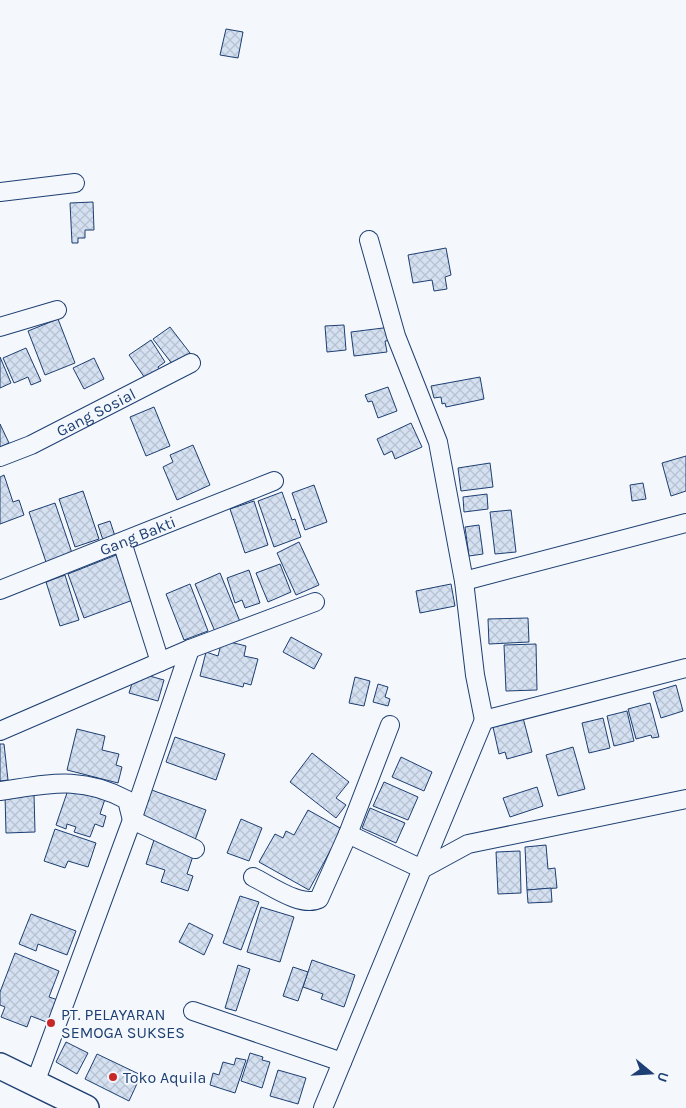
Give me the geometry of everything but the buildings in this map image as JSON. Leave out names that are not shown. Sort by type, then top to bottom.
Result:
[{"type":"street","points":[[0,192],[75,183]]},
{"type":"street","points":[[323,1108],[484,720],[475,676],[464,581],[438,442],[396,336],[369,240]]},
{"type":"street","points":[[0,328],[57,310]]},
{"type":"street","name":"Gang Sosial","points":[[0,457],[31,445],[192,363]]},
{"type":"street","name":"Gang Bakti","points":[[0,590],[274,482]]},
{"type":"street","points":[[464,581],[686,523]]},
{"type":"street","points":[[122,542],[160,662]]},
{"type":"street","points":[[0,731],[190,649],[315,602]]},
{"type":"street","points":[[35,1083],[132,820],[190,649]]},
{"type":"street","points":[[484,720],[686,668]]},
{"type":"street","points":[[253,877],[303,902],[312,902],[318,899],[348,834],[390,725]]},
{"type":"street","points":[[0,791],[54,783],[81,783],[107,789],[127,800],[132,820]]},
{"type":"street","points":[[422,869],[468,844],[686,800]]},
{"type":"street","points":[[132,820],[195,849]]},
{"type":"street","points":[[348,834],[422,869]]},
{"type":"street","points":[[193,1010],[342,1062]]},
{"type":"street","points":[[0,1066],[86,1108]]},
{"type":"place","name":"PT. PELAYARAN SEMOGA SUKSES","points":[[51,1023]]},
{"type":"place","name":"Toko Aquila","points":[[113,1077]]}]
